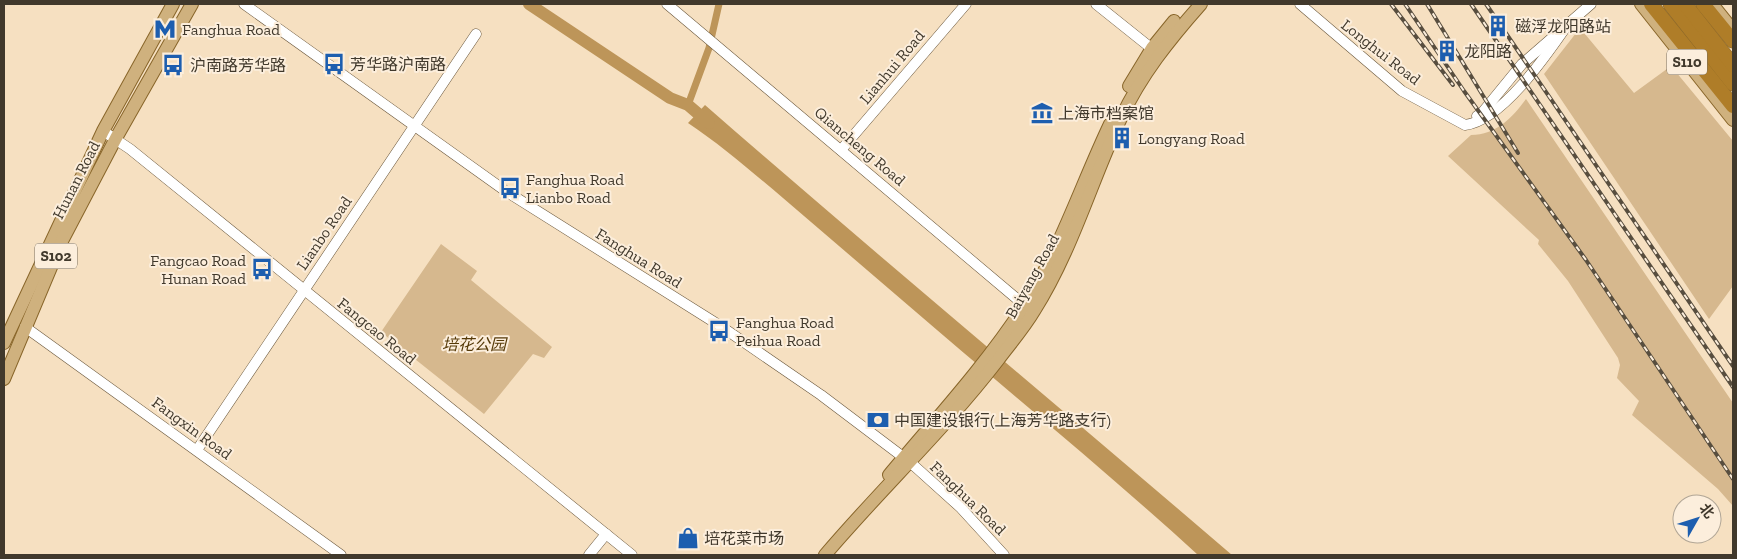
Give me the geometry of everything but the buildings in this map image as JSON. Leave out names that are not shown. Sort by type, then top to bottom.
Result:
[{"type":"highway","points":[[1651,4],[1733,106]]},
{"type":"highway","points":[[1670,4],[1733,84]]},
{"type":"highway","points":[[1684,4],[1733,65]]},
{"type":"highway","points":[[1703,4],[1733,41]]},
{"type":"main road","name":"Hunan Road","points":[[4,343],[103,131],[173,4]]},
{"type":"main road","name":"Hunan Road","points":[[4,379],[62,241],[116,138],[192,4]]},
{"type":"main road","name":"Baiyang Road","points":[[825,555],[982,371],[1029,309],[1070,243],[1122,117],[1156,51],[1190,4]]},
{"type":"main road","name":"Baiyang Road","points":[[1156,51],[1201,4]]},
{"type":"main road","name":"S110","points":[[1641,4],[1733,120]]},
{"type":"main road","name":"S110","points":[[1666,4],[1733,89]]},
{"type":"main road","name":"S110","points":[[1688,4],[1733,60]]},
{"type":"main road","points":[[1712,4],[1733,31]]},
{"type":"main road","name":"Baiyang Road","points":[[817,555],[907,460]]},
{"type":"street","name":"Fanghua Road","points":[[244,4],[507,192],[758,352],[821,395],[907,460],[960,508],[1004,555]]},
{"type":"street","name":"Qiancheng Road","points":[[667,4],[1029,309]]},
{"type":"street","name":"Lianhui Road","points":[[841,150],[966,4]]},
{"type":"street","points":[[1096,4],[1156,51]]},
{"type":"street","name":"Longhui Road","points":[[1300,4],[1402,91],[1465,125],[1475,124],[1501,106],[1550,51],[1566,27],[1590,4]]},
{"type":"street","name":"Lianbo Road","points":[[197,450],[476,34]]},
{"type":"street","name":"Fangcao Road","points":[[103,131],[116,138],[304,292],[632,555]]},
{"type":"street","name":"Fangxin Road","points":[[25,327],[341,555]]},
{"type":"street","points":[[589,555],[606,534]]},
{"type":"green space","points":[[1580,28],[1634,93],[1671,66],[1733,141],[1733,286],[1709,319],[1544,74]]},
{"type":"green space","points":[[1526,99],[1733,403],[1733,506],[1718,489],[1632,415],[1639,401],[1617,378],[1620,365],[1618,358],[1568,281],[1538,244],[1539,240],[1448,156],[1471,135],[1488,132],[1503,124]]},
{"type":"green space","name":"培花公园","points":[[441,244],[477,271],[471,280],[552,347],[544,358],[533,354],[484,414],[381,332]]},
{"type":"shaded area","points":[[705,105],[1232,555],[1198,555],[1091,460],[783,198],[688,123]]},
{"type":"waterway","points":[[529,4],[670,98],[688,105],[709,123]]},
{"type":"waterway","points":[[688,105],[709,48],[719,4]]},
{"type":"railway","points":[[1391,4],[1453,85]]},
{"type":"railway","points":[[1405,4],[1464,91],[1586,260],[1733,479]]},
{"type":"railway","points":[[1427,4],[1518,153]]},
{"type":"railway","points":[[1471,4],[1733,387]]},
{"type":"railway","points":[[1486,4],[1733,366]]},
{"type":"place","name":"磁浮龙阳路站","points":[[1498,26]]},
{"type":"place","name":"Fanghua Road","points":[[165,29]]},
{"type":"place","name":"龙阳路","points":[[1447,51]]},
{"type":"place","name":"芳华路沪南路","points":[[334,64]]},
{"type":"place","name":"沪南路芳华路","points":[[173,65]]},
{"type":"place","name":"上海市档案馆","points":[[1042,113]]},
{"type":"place","name":"Longyang Road","points":[[1122,138]]},
{"type":"place","name":"Fanghua Road Lianbo Road","points":[[510,188]]},
{"type":"place","name":"Fangcao Road Hunan Road","points":[[262,269]]},
{"type":"place","name":"Fanghua Road Peihua Road","points":[[719,331]]},
{"type":"place","name":"中国建设银行(上海芳华路支行)","points":[[878,420]]},
{"type":"place","name":"培花菜市场","points":[[688,538]]}]
